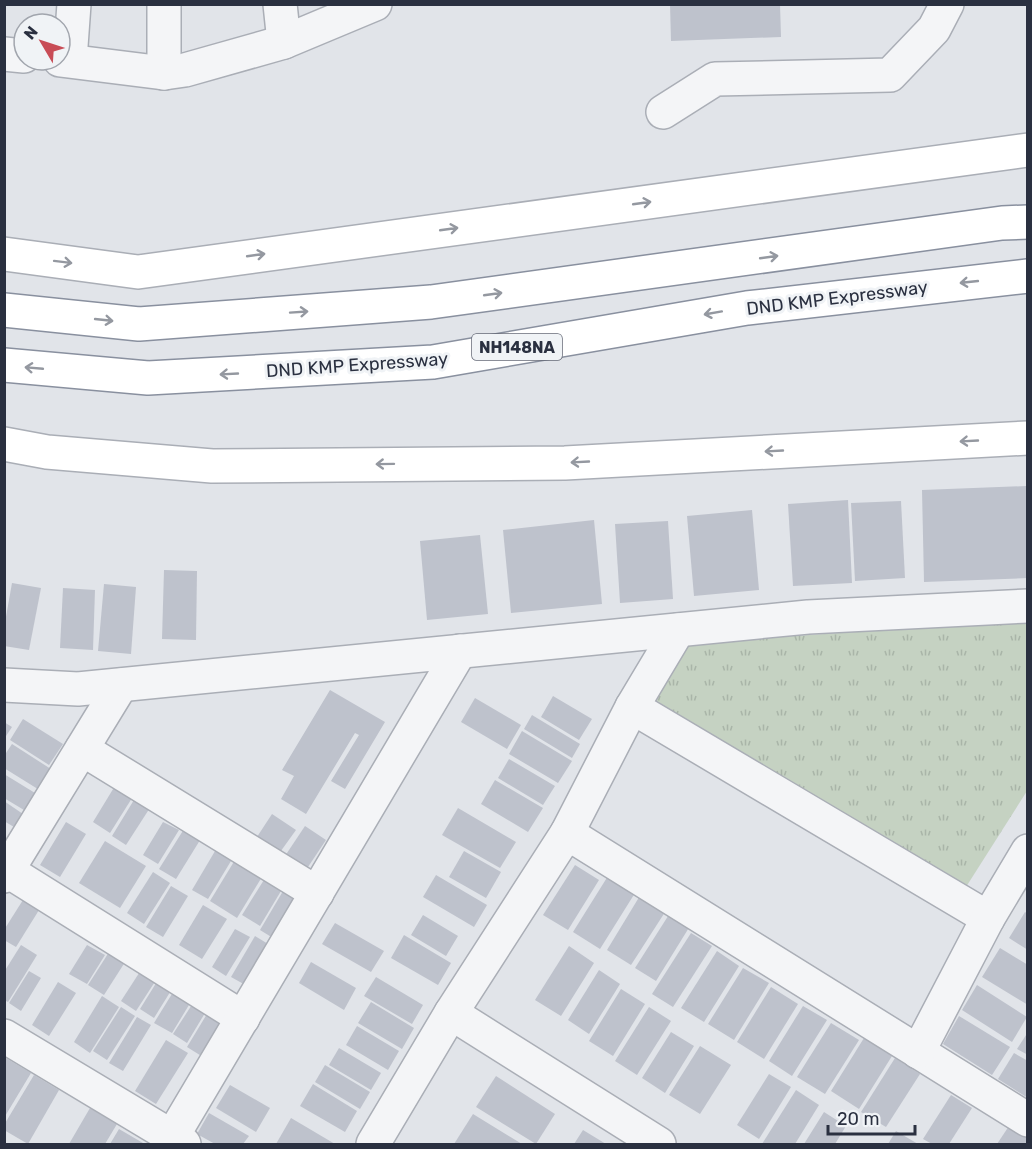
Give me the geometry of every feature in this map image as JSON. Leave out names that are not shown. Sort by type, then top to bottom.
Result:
[{"type":"main road","points":[[4,254],[138,272],[1028,150]]},
{"type":"main road","points":[[4,310],[139,324],[431,302],[991,225],[1028,222]]},
{"type":"main road","name":"DND KMP Expressway","points":[[4,365],[148,378],[433,362],[747,308],[1028,276]]},
{"type":"main road","points":[[4,444],[47,452],[212,466],[565,463],[1028,438]]},
{"type":"street","points":[[164,4],[164,73]]},
{"type":"street","points":[[280,4],[284,42]]},
{"type":"street","points":[[72,61],[164,73],[185,70],[284,42],[375,4]]},
{"type":"street","points":[[663,112],[715,78],[890,75],[934,29],[947,4]]},
{"type":"street","points":[[4,686],[78,689],[808,617],[1028,606]]},
{"type":"street","points":[[373,1144],[451,1013],[567,833],[632,707],[678,630]]},
{"type":"street","points":[[4,1036],[178,1141],[243,1018],[460,651]]},
{"type":"street","points":[[121,685],[6,874],[243,1018]]},
{"type":"street","points":[[632,707],[988,918]]},
{"type":"street","points":[[82,749],[317,893]]},
{"type":"street","points":[[567,833],[1028,1120]]},
{"type":"street","points":[[918,1052],[988,918],[1028,851]]},
{"type":"street","points":[[451,1013],[659,1144]]},
{"type":"green space","points":[[1027,621],[1027,791],[966,887],[650,701],[686,643]]},
{"type":"building","points":[[670,4],[780,4],[781,37],[671,41]]},
{"type":"building","points":[[1026,486],[1028,578],[924,582],[922,490]]},
{"type":"building","points":[[848,500],[852,583],[793,586],[788,504]]},
{"type":"building","points":[[901,501],[905,578],[855,581],[851,503]]},
{"type":"building","points":[[752,510],[759,590],[694,596],[687,516]]},
{"type":"building","points":[[594,520],[602,604],[511,613],[503,530]]},
{"type":"building","points":[[668,521],[673,599],[620,603],[615,524]]},
{"type":"building","points":[[480,535],[488,614],[427,620],[420,541]]},
{"type":"building","points":[[164,570],[197,571],[196,640],[162,639]]},
{"type":"building","points":[[12,583],[41,588],[29,650],[4,646],[4,628]]},
{"type":"building","points":[[104,584],[136,587],[131,654],[98,651]]},
{"type":"building","points":[[63,588],[95,590],[93,650],[60,648]]},
{"type":"building","points":[[330,690],[385,722],[345,789],[331,781],[359,735],[355,733],[306,814],[281,799],[294,776],[282,770]]},
{"type":"building","points":[[553,696],[592,719],[579,740],[541,717]]},
{"type":"building","points":[[475,698],[521,725],[507,749],[461,722]]},
{"type":"building","points":[[532,715],[580,744],[572,758],[524,729]]},
{"type":"building","points":[[23,719],[63,744],[49,765],[10,740]]},
{"type":"building","points":[[4,722],[12,727],[4,739]]},
{"type":"building","points":[[522,731],[572,761],[558,783],[509,754]]},
{"type":"building","points":[[12,744],[54,771],[41,791],[4,768],[4,756]]},
{"type":"building","points":[[509,759],[555,786],[543,805],[498,778]]},
{"type":"building","points":[[4,774],[35,793],[24,810],[4,798]]},
{"type":"building","points":[[121,776],[139,787],[110,833],[93,822]]},
{"type":"building","points":[[495,780],[543,808],[528,832],[481,804]]},
{"type":"building","points":[[140,790],[155,800],[126,845],[112,836]]},
{"type":"building","points":[[4,801],[23,814],[14,827],[4,821]]},
{"type":"building","points":[[458,808],[516,842],[500,868],[442,835]]},
{"type":"building","points":[[272,814],[296,830],[278,855],[255,840]]},
{"type":"building","points":[[189,821],[205,832],[176,879],[159,869]]},
{"type":"building","points":[[66,822],[86,834],[60,877],[40,865]]},
{"type":"building","points":[[163,822],[179,830],[158,864],[143,855]]},
{"type":"building","points":[[305,826],[326,840],[306,870],[285,856]]},
{"type":"building","points":[[105,841],[146,866],[120,908],[79,883]]},
{"type":"building","points":[[218,846],[234,856],[208,899],[192,890]]},
{"type":"building","points":[[464,851],[501,872],[486,898],[449,877]]},
{"type":"building","points":[[238,855],[265,872],[237,918],[210,901]]},
{"type":"building","points":[[575,865],[599,880],[568,930],[543,915]]},
{"type":"building","points":[[153,872],[170,883],[144,924],[127,913]]},
{"type":"building","points":[[267,875],[284,886],[260,926],[242,915]]},
{"type":"building","points":[[436,875],[487,905],[474,927],[423,897]]},
{"type":"building","points":[[608,876],[635,893],[600,949],[573,932]]},
{"type":"building","points":[[171,886],[188,896],[163,937],[146,927]]},
{"type":"building","points":[[286,886],[300,894],[273,938],[260,930]]},
{"type":"building","points":[[28,892],[44,902],[16,947],[4,940],[4,930]]},
{"type":"building","points":[[641,894],[667,909],[631,965],[607,950]]},
{"type":"building","points":[[203,905],[227,919],[202,959],[179,945]]},
{"type":"building","points":[[1025,912],[1028,914],[1028,950],[1009,938]]},
{"type":"building","points":[[670,913],[690,926],[656,981],[635,968]]},
{"type":"building","points":[[423,915],[458,936],[446,956],[411,935]]},
{"type":"building","points":[[335,923],[384,951],[371,972],[322,944]]},
{"type":"building","points":[[235,929],[250,937],[226,976],[212,967]]},
{"type":"building","points":[[691,933],[712,946],[673,1007],[652,994]]},
{"type":"building","points":[[404,935],[451,963],[438,985],[391,958]]},
{"type":"building","points":[[255,936],[273,947],[249,987],[231,977]]},
{"type":"building","points":[[21,945],[37,955],[8,1002],[4,1000],[4,972]]},
{"type":"building","points":[[87,945],[105,955],[87,984],[69,974]]},
{"type":"building","points":[[569,946],[594,963],[561,1016],[535,1000]]},
{"type":"building","points":[[1000,948],[1028,965],[1028,1005],[982,977]]},
{"type":"building","points":[[111,949],[127,959],[104,995],[88,985]]},
{"type":"building","points":[[717,951],[739,966],[704,1022],[681,1008]]},
{"type":"building","points":[[311,962],[356,988],[344,1010],[299,983]]},
{"type":"building","points":[[143,967],[158,977],[136,1011],[121,1001]]},
{"type":"building","points":[[743,968],[769,983],[734,1040],[708,1024]]},
{"type":"building","points":[[599,970],[620,984],[589,1034],[568,1020]]},
{"type":"building","points":[[29,971],[41,978],[21,1011],[9,1003]]},
{"type":"building","points":[[376,977],[423,1005],[412,1024],[364,996]]},
{"type":"building","points":[[158,980],[172,989],[154,1018],[140,1009]]},
{"type":"building","points":[[58,982],[76,993],[49,1036],[32,1025]]},
{"type":"building","points":[[977,985],[1027,1017],[1012,1042],[962,1010]]},
{"type":"building","points":[[771,987],[798,1004],[764,1059],[737,1042]]},
{"type":"building","points":[[175,989],[192,1000],[172,1033],[154,1023]]},
{"type":"building","points":[[621,989],[645,1004],[613,1056],[589,1041]]},
{"type":"building","points":[[102,996],[119,1007],[90,1053],[74,1042]]},
{"type":"building","points":[[195,1000],[208,1008],[187,1043],[173,1034]]},
{"type":"building","points":[[371,1002],[414,1028],[402,1049],[358,1023]]},
{"type":"building","points":[[803,1006],[827,1020],[792,1076],[769,1061]]},
{"type":"building","points":[[121,1007],[135,1016],[107,1060],[93,1051]]},
{"type":"building","points":[[649,1007],[671,1021],[637,1075],[615,1061]]},
{"type":"building","points":[[210,1009],[226,1019],[203,1057],[187,1047]]},
{"type":"building","points":[[959,1016],[1010,1047],[992,1075],[943,1044]]},
{"type":"building","points":[[137,1017],[151,1025],[123,1071],[109,1063]]},
{"type":"building","points":[[831,1023],[859,1040],[825,1094],[797,1077]]},
{"type":"building","points":[[357,1026],[399,1051],[388,1070],[346,1045]]},
{"type":"building","points":[[671,1032],[694,1046],[665,1093],[642,1078]]},
{"type":"building","points":[[1028,1032],[1028,1055],[1017,1049]]},
{"type":"building","points":[[864,1038],[892,1056],[859,1109],[831,1091]]},
{"type":"building","points":[[166,1040],[188,1053],[156,1104],[135,1091]]},
{"type":"building","points":[[700,1046],[731,1065],[700,1114],[669,1095]]},
{"type":"building","points":[[339,1048],[381,1073],[371,1090],[329,1065]]},
{"type":"building","points":[[1014,1053],[1028,1061],[1028,1098],[998,1079]]},
{"type":"building","points":[[4,1057],[31,1073],[4,1118]]},
{"type":"building","points":[[895,1058],[920,1074],[886,1127],[861,1112]]},
{"type":"building","points":[[325,1065],[370,1092],[360,1109],[315,1082]]},
{"type":"building","points":[[769,1074],[791,1087],[759,1139],[737,1125]]},
{"type":"building","points":[[34,1075],[59,1090],[28,1144],[4,1130],[4,1125]]},
{"type":"building","points":[[496,1076],[555,1114],[536,1144],[476,1107]]},
{"type":"building","points":[[313,1084],[357,1111],[345,1132],[300,1106]]},
{"type":"building","points":[[230,1085],[270,1108],[256,1132],[216,1108]]},
{"type":"building","points":[[796,1090],[819,1105],[795,1144],[762,1144]]},
{"type":"building","points":[[951,1095],[972,1108],[949,1144],[932,1144],[923,1139]]},
{"type":"building","points":[[90,1108],[117,1124],[105,1144],[69,1144]]},
{"type":"building","points":[[824,1112],[846,1126],[835,1144],[804,1144]]},
{"type":"building","points":[[209,1113],[249,1136],[243,1144],[215,1144],[197,1134]]},
{"type":"building","points":[[473,1114],[522,1144],[454,1144]]},
{"type":"building","points":[[291,1118],[335,1144],[276,1144]]},
{"type":"building","points":[[1009,1126],[1028,1137],[1028,1144],[997,1144]]},
{"type":"building","points":[[119,1129],[143,1143],[110,1144]]},
{"type":"building","points":[[583,1130],[606,1144],[574,1144]]},
{"type":"building","points":[[896,1131],[918,1144],[888,1144]]}]
